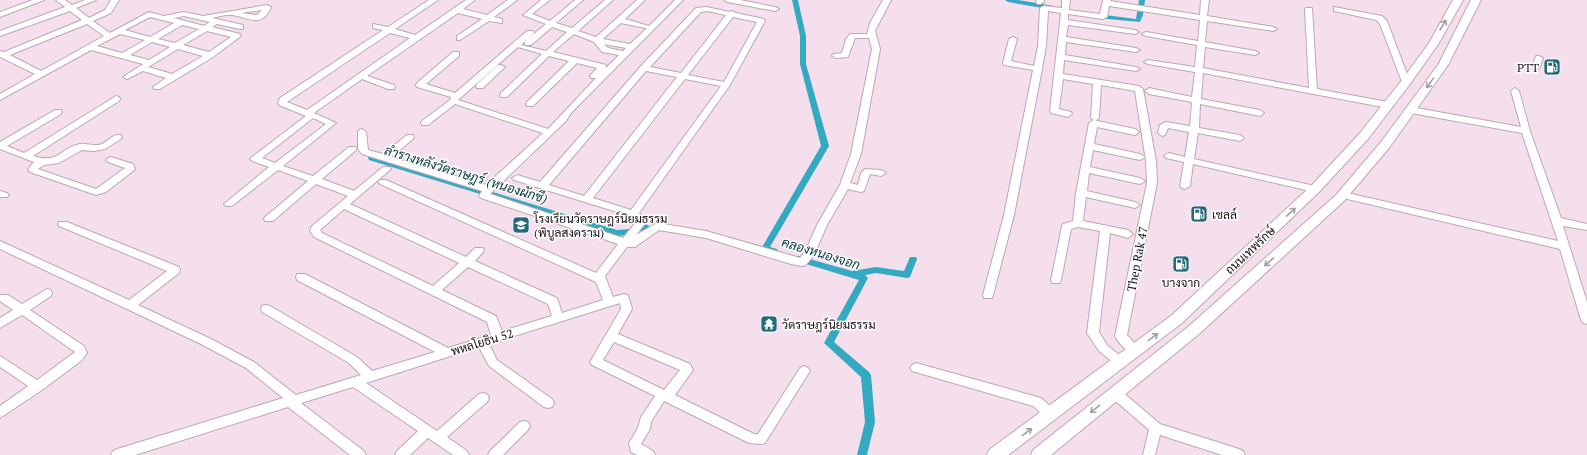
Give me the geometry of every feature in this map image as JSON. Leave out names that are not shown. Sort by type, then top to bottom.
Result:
[{"type":"main road","name":"ถนนเทพรักษ์","points":[[996,455],[1119,361],[1136,351],[1177,319],[1315,189],[1364,136],[1426,56],[1458,0]]},
{"type":"main road","name":"ถนนเทพรักษ์","points":[[1039,455],[1194,330],[1343,195],[1385,145],[1445,61],[1476,0]]},
{"type":"main road","points":[[1434,43],[1435,46],[1441,49],[1452,48]]},
{"type":"main road","points":[[1426,56],[1438,56],[1445,61]]},
{"type":"street","points":[[0,14],[40,0]]},
{"type":"street","points":[[60,0],[109,36]]},
{"type":"street","points":[[0,34],[92,0]]},
{"type":"street","points":[[1,54],[107,13],[116,0]]},
{"type":"street","points":[[229,204],[332,123],[282,102],[434,0]]},
{"type":"street","points":[[356,195],[255,159],[310,114],[361,76],[471,0]]},
{"type":"street","points":[[460,38],[513,0]]},
{"type":"street","points":[[546,0],[527,15],[597,40],[631,44],[679,0]]},
{"type":"street","points":[[480,86],[522,47],[579,0]]},
{"type":"street","points":[[504,95],[609,0]]},
{"type":"street","points":[[597,40],[641,0]]},
{"type":"street","points":[[728,0],[775,9]]},
{"type":"street","points":[[362,132],[363,149],[365,152],[486,192],[631,244],[657,226],[706,235],[802,262],[810,252],[822,225],[845,185],[856,154],[876,46],[871,30],[887,0]]},
{"type":"street","points":[[1066,0],[1063,39],[1054,111],[1068,114]]},
{"type":"street","points":[[1185,186],[1194,129],[1205,0]]},
{"type":"street","points":[[988,295],[1009,215],[1030,99],[1038,69],[1042,46],[1044,8],[1104,16],[1107,1],[1141,8],[1273,29]]},
{"type":"street","points":[[486,192],[563,119],[567,112],[625,54],[645,26],[663,8]]},
{"type":"street","points":[[542,186],[644,68],[699,10],[707,9],[761,21],[726,85],[633,214]]},
{"type":"street","points":[[1337,9],[1379,18],[1384,23],[1406,82]]},
{"type":"street","points":[[458,10],[499,20]]},
{"type":"street","points":[[1309,10],[1313,91]]},
{"type":"street","points":[[202,17],[231,13]]},
{"type":"street","points":[[0,97],[149,14],[237,36],[210,55],[157,87]]},
{"type":"street","points":[[165,18],[184,14],[202,17],[240,28]]},
{"type":"street","points":[[587,199],[732,14]]},
{"type":"street","points":[[619,20],[645,26]]},
{"type":"street","points":[[127,77],[217,21]]},
{"type":"street","points":[[123,56],[181,22]]},
{"type":"street","points":[[1064,22],[1135,32]]},
{"type":"street","points":[[376,26],[417,38]]},
{"type":"street","points":[[119,31],[210,55]]},
{"type":"street","points":[[425,123],[455,99],[530,33]]},
{"type":"street","points":[[1146,34],[1255,53]]},
{"type":"street","points":[[836,56],[845,55],[850,39],[853,36],[872,36]]},
{"type":"street","points":[[1013,39],[1007,63],[1038,69]]},
{"type":"street","points":[[1063,39],[1136,50]]},
{"type":"street","points":[[597,40],[605,50],[625,54]]},
{"type":"street","points":[[90,47],[150,63]]},
{"type":"street","points":[[522,47],[603,67],[559,112]]},
{"type":"street","points":[[1,54],[42,74]]},
{"type":"street","points":[[456,54],[420,85],[549,132]]},
{"type":"street","points":[[1061,57],[1136,69]]},
{"type":"street","points":[[1536,67],[1539,58]]},
{"type":"street","points":[[530,104],[575,60]]},
{"type":"street","points":[[1148,62],[1200,70],[1388,105]]},
{"type":"street","points":[[142,68],[172,77]]},
{"type":"street","points":[[644,68],[726,85]]},
{"type":"street","points":[[361,76],[391,87]]},
{"type":"street","points":[[1059,76],[1097,82],[1095,118]]},
{"type":"street","name":"Thep Rak 47","points":[[1097,82],[1139,89],[1151,161],[1152,183],[1121,336],[1136,351]]},
{"type":"street","points":[[1149,91],[1260,113]]},
{"type":"street","points":[[1515,91],[1526,131],[1557,221],[1587,320]]},
{"type":"street","points":[[26,156],[116,99]]},
{"type":"street","points":[[1411,110],[1526,131]]},
{"type":"street","points":[[0,146],[58,112]]},
{"type":"street","points":[[1078,224],[1078,214],[1093,123],[1135,132]]},
{"type":"street","points":[[1162,133],[1163,126],[1166,125],[1240,138]]},
{"type":"street","points":[[0,146],[41,162],[50,163],[78,148],[98,148],[118,137]]},
{"type":"street","points":[[384,158],[410,137]]},
{"type":"street","points":[[1089,146],[1140,157]]},
{"type":"street","points":[[269,219],[352,149]]},
{"type":"street","points":[[1169,156],[1315,189]]},
{"type":"street","points":[[41,162],[34,167],[33,170],[96,192],[103,190],[130,169],[130,166],[111,160]]},
{"type":"street","points":[[386,169],[316,228],[315,231],[318,235],[492,319],[498,338]]},
{"type":"street","points":[[1086,169],[1140,181]]},
{"type":"street","points":[[845,185],[861,188],[868,171],[881,173]]},
{"type":"street","points":[[517,178],[633,214],[642,221],[600,275],[600,279],[610,303]]},
{"type":"street","points":[[383,182],[600,279]]},
{"type":"street","points":[[1082,193],[1135,205]]},
{"type":"street","points":[[1343,195],[1564,246]]},
{"type":"street","points":[[343,205],[553,301],[559,318]]},
{"type":"street","points":[[1557,221],[1587,227]]},
{"type":"street","points":[[63,224],[175,270],[129,306]]},
{"type":"street","points":[[1056,280],[1067,226],[1078,224],[1128,234]]},
{"type":"street","points":[[1105,229],[1093,333],[1104,348],[1119,361]]},
{"type":"street","points":[[0,246],[205,341],[250,365],[292,401],[360,455]]},
{"type":"street","points":[[434,291],[479,251]]},
{"type":"street","points":[[301,277],[447,353]]},
{"type":"street","points":[[0,324],[47,293]]},
{"type":"street","points":[[0,412],[38,387],[81,353],[80,349],[23,309],[4,298]]},
{"type":"street","name":"พหลโยธิน 52","points":[[117,455],[140,451],[292,401],[624,298],[627,310],[596,362],[664,396]]},
{"type":"street","points":[[266,309],[353,360],[371,377]]},
{"type":"street","points":[[612,336],[687,368],[645,421],[644,429],[635,443],[635,448],[649,455]]},
{"type":"street","points":[[482,343],[493,363],[548,403]]},
{"type":"street","points":[[0,361],[38,387]]},
{"type":"street","points":[[916,368],[1037,402],[1051,414]]},
{"type":"street","points":[[664,396],[753,439],[761,438],[804,371]]},
{"type":"street","points":[[355,382],[463,455]]},
{"type":"street","points":[[1115,393],[1156,428],[1239,455]]},
{"type":"street","points":[[438,438],[483,398]]},
{"type":"street","points":[[494,455],[524,426]]},
{"type":"street","points":[[1149,455],[1156,428]]},
{"type":"street","points":[[401,455],[427,431]]},
{"type":"waterway","name":"คลองหนองจอก","points":[[774,251],[765,249],[825,146],[803,64],[803,36],[795,0]]},
{"type":"waterway","points":[[1008,0],[1054,8]]},
{"type":"waterway","points":[[1097,16],[1138,21],[1142,0]]},
{"type":"waterway","name":"ลำรางหลังวัดราษฎร์ (หนองผักชี)","points":[[372,158],[617,233],[629,232],[646,227]]},
{"type":"waterway","name":"คลองหนองจอก","points":[[799,259],[864,278],[829,343],[866,375],[870,422],[862,455]]},
{"type":"waterway","points":[[854,274],[876,270],[907,275],[913,259]]},
{"type":"place","name":"PTT","points":[[1552,67]]},
{"type":"place","name":"เชลล์","points":[[1199,214]]},
{"type":"place","name":"โรงเรียนวัดราษฎร์นิยมธรรม (พิบูลสงคราม)","points":[[521,225]]},
{"type":"place","name":"บางจาก","points":[[1181,264]]},
{"type":"place","name":"วัดราษฎร์นิยมธรรม","points":[[769,324]]}]
